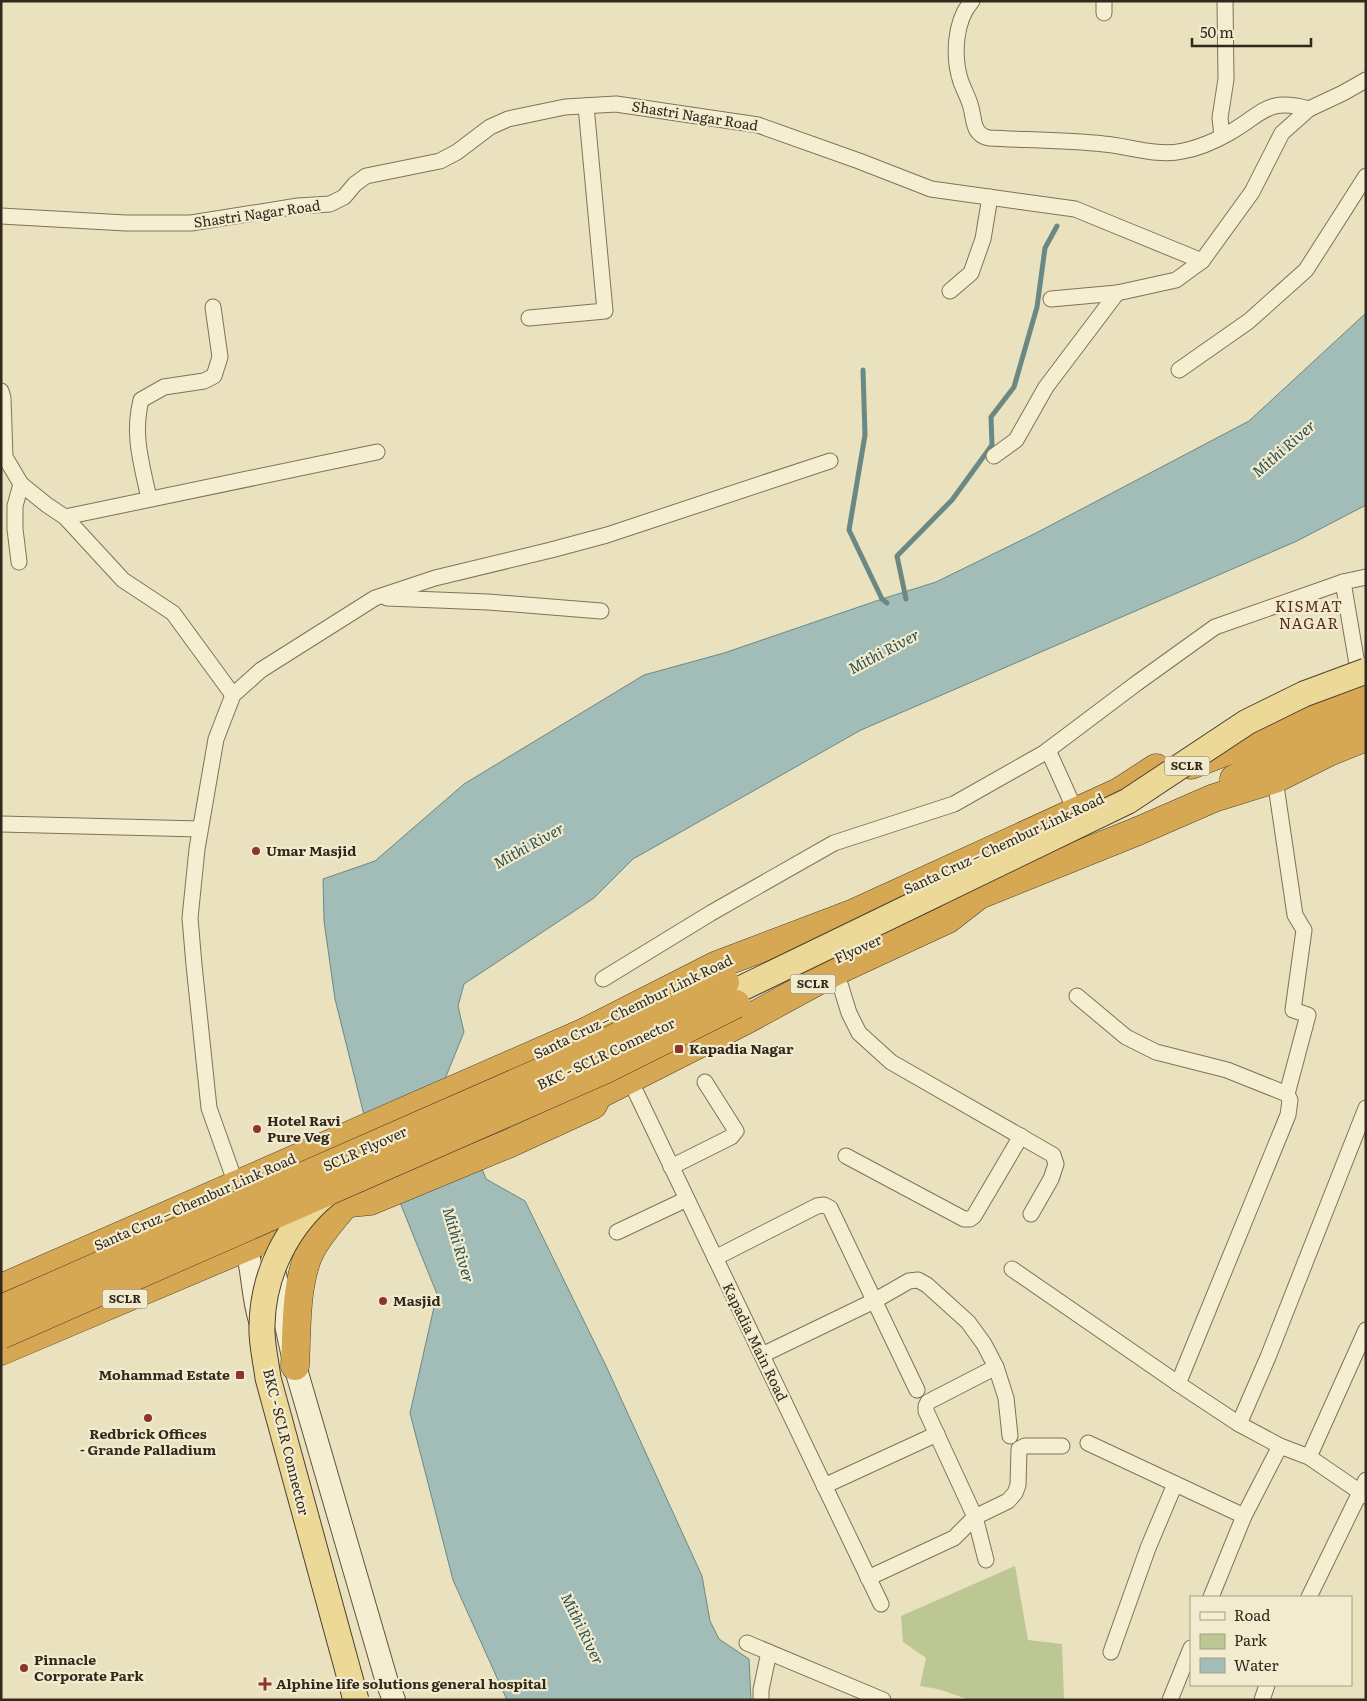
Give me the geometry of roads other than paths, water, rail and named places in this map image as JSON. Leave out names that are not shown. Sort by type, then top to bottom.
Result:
[{"type":"highway","name":"Santa Cruz – Chembur Link Road","points":[[1,1288],[234,1181],[467,1085],[570,1038],[717,965],[854,913],[1076,812],[1119,792],[1243,714],[1300,686],[1363,665]]},
{"type":"highway","name":"SCLR","points":[[1,1351],[500,1140],[593,1105],[598,1095],[744,1021],[836,971],[948,919],[979,895],[1138,831],[1214,798],[1266,760],[1312,712],[1366,691]]},
{"type":"highway","name":"SCLR","points":[[1119,792],[1266,760],[1321,734],[1366,716]]},
{"type":"highway","points":[[1266,760],[1329,752],[1366,737]]},
{"type":"highway","name":"Flyover","points":[[731,993],[979,895]]},
{"type":"highway","points":[[1,1335],[604,1070],[731,993],[854,913]]},
{"type":"highway","name":"SCLR Flyover","points":[[1,1309],[594,1049],[731,993]]},
{"type":"highway","points":[[570,1038],[598,1095]]},
{"type":"highway","points":[[295,1366],[302,1280],[309,1254],[327,1225],[357,1200]]},
{"type":"main road","name":"BKC - SCLR Connector","points":[[356,1700],[268,1378],[261,1326],[264,1300],[274,1264],[288,1235],[319,1199],[345,1177],[374,1158],[599,1060],[730,993],[1128,801],[1247,722],[1363,665]]},
{"type":"main road","points":[[234,1181],[258,1243],[387,1682],[394,1700]]},
{"type":"main road","points":[[258,1243],[255,1306],[368,1700]]},
{"type":"main road","points":[[307,1488],[329,1481]]},
{"type":"street","points":[[972,1],[965,10],[957,37],[956,62],[961,82],[971,105],[976,131],[982,136],[989,138],[1105,144],[1155,152],[1181,152],[1201,146],[1229,133],[1266,108],[1292,104],[1309,109]]},
{"type":"street","points":[[1222,136],[1220,118],[1226,79],[1225,1]]},
{"type":"street","points":[[1051,299],[1116,293],[1176,280],[1202,261],[1252,192],[1282,133],[1309,109],[1366,80]]},
{"type":"street","name":"Shastri Nagar Road","points":[[1,216],[126,223],[191,223],[298,206],[330,204],[344,197],[355,184],[366,176],[440,161],[457,152],[490,126],[565,107],[616,104],[758,125],[931,189],[1075,208],[1202,261]]},
{"type":"street","points":[[529,318],[605,311],[586,106]]},
{"type":"street","points":[[1179,370],[1249,320],[1306,270],[1366,176]]},
{"type":"street","points":[[950,291],[971,273],[983,239],[990,197]]},
{"type":"street","points":[[994,456],[1016,440],[1046,387],[1116,293]]},
{"type":"street","points":[[149,499],[137,439],[137,415],[141,400],[164,387],[204,381],[214,376],[220,357],[214,308]]},
{"type":"street","points":[[1,391],[3,398],[3,459],[21,484],[65,517],[123,580],[173,613],[232,695]]},
{"type":"street","points":[[65,517],[377,452]]},
{"type":"street","points":[[234,1181],[209,1108],[190,918],[200,829],[216,738],[232,695],[261,670],[375,598],[435,578],[608,535],[830,461]]},
{"type":"street","points":[[19,562],[15,529],[15,506],[21,484]]},
{"type":"street","points":[[603,978],[711,913],[834,843],[954,804],[1048,750],[1137,682],[1215,627],[1343,582],[1366,577]]},
{"type":"street","points":[[1343,582],[1363,665]]},
{"type":"street","points":[[375,598],[488,602],[601,611]]},
{"type":"street","points":[[1048,750],[1076,812]]},
{"type":"street","points":[[1178,1384],[1288,1115],[1290,1100],[1288,1094],[1308,1015],[1293,1010],[1304,930],[1295,915],[1266,760]]},
{"type":"street","points":[[1,824],[200,829]]},
{"type":"street","points":[[836,971],[848,1013],[859,1034],[891,1062],[1052,1154],[1056,1164],[1051,1179],[1031,1214]]},
{"type":"street","points":[[1077,996],[1126,1036],[1156,1052],[1227,1070],[1288,1094]]},
{"type":"street","name":"Kapadia Main Road","points":[[630,1080],[881,1604]]},
{"type":"street","points":[[671,1167],[731,1137],[736,1131],[705,1082]]},
{"type":"street","points":[[1239,1424],[1268,1357],[1366,1108]]},
{"type":"street","points":[[846,1156],[964,1219],[970,1219],[974,1216],[1021,1136]]},
{"type":"street","points":[[617,1232],[687,1199]]},
{"type":"street","points":[[715,1258],[817,1206],[824,1205],[830,1208],[917,1390]]},
{"type":"street","points":[[1012,1269],[1239,1424],[1280,1446],[1309,1457],[1364,1490],[1310,1596]]},
{"type":"street","points":[[762,1355],[874,1301],[909,1281],[918,1280],[927,1285],[968,1322],[984,1344],[996,1367],[1006,1398],[1010,1436]]},
{"type":"street","points":[[1309,1457],[1366,1330]]},
{"type":"street","points":[[986,1560],[975,1517],[936,1434],[926,1411],[926,1406],[928,1402],[996,1367]]},
{"type":"street","points":[[824,1486],[936,1434]]},
{"type":"street","points":[[1088,1443],[1244,1516]]},
{"type":"street","points":[[868,1578],[954,1538],[975,1517],[1008,1500],[1015,1493],[1018,1485],[1019,1449],[1025,1446],[1062,1446]]},
{"type":"street","points":[[1211,1596],[1244,1516],[1280,1446]]},
{"type":"street","points":[[1111,1652],[1148,1548],[1174,1484]]},
{"type":"street","points":[[747,1643],[883,1700]]},
{"type":"street","points":[[1170,1700],[1190,1650]]},
{"type":"street","points":[[761,1700],[761,1690],[769,1652]]},
{"type":"street","points":[[1262,1700],[1267,1686]]},
{"type":"water","name":"Mithi River","points":[[1366,313],[1366,505],[1297,541],[861,730],[633,859],[594,898],[464,984],[458,1006],[464,1032],[445,1079],[486,1179],[525,1201],[607,1368],[702,1576],[710,1621],[719,1639],[749,1659],[751,1700],[507,1700],[453,1580],[410,1413],[437,1294],[363,1111],[335,999],[324,921],[323,879],[375,861],[464,784],[644,675],[724,653],[936,582],[1036,533],[1249,421]]},
{"type":"waterway","points":[[906,599],[897,556],[952,500],[992,445],[991,417],[1014,387],[1037,307],[1045,248],[1057,226]]},
{"type":"waterway","points":[[863,370],[865,435],[849,530],[882,599],[887,603]]},
{"type":"place","name":"Umar Masjid","points":[[256,851]]},
{"type":"place","name":"Kapadia Nagar","points":[[679,1049]]},
{"type":"place","name":"Hotel Ravi Pure Veg","points":[[257,1129]]},
{"type":"place","name":"Masjid","points":[[383,1301]]},
{"type":"place","name":"Mohammad Estate","points":[[240,1375]]},
{"type":"place","name":"Redbrick Offices - Grande Palladium","points":[[148,1418]]},
{"type":"place","name":"Pinnacle Corporate Park","points":[[24,1668]]},
{"type":"place","name":"Alphine life solutions general hospital","points":[[265,1684]]},
{"type":"district","name":"KISMAT NAGAR","points":[[1309,616]]}]
